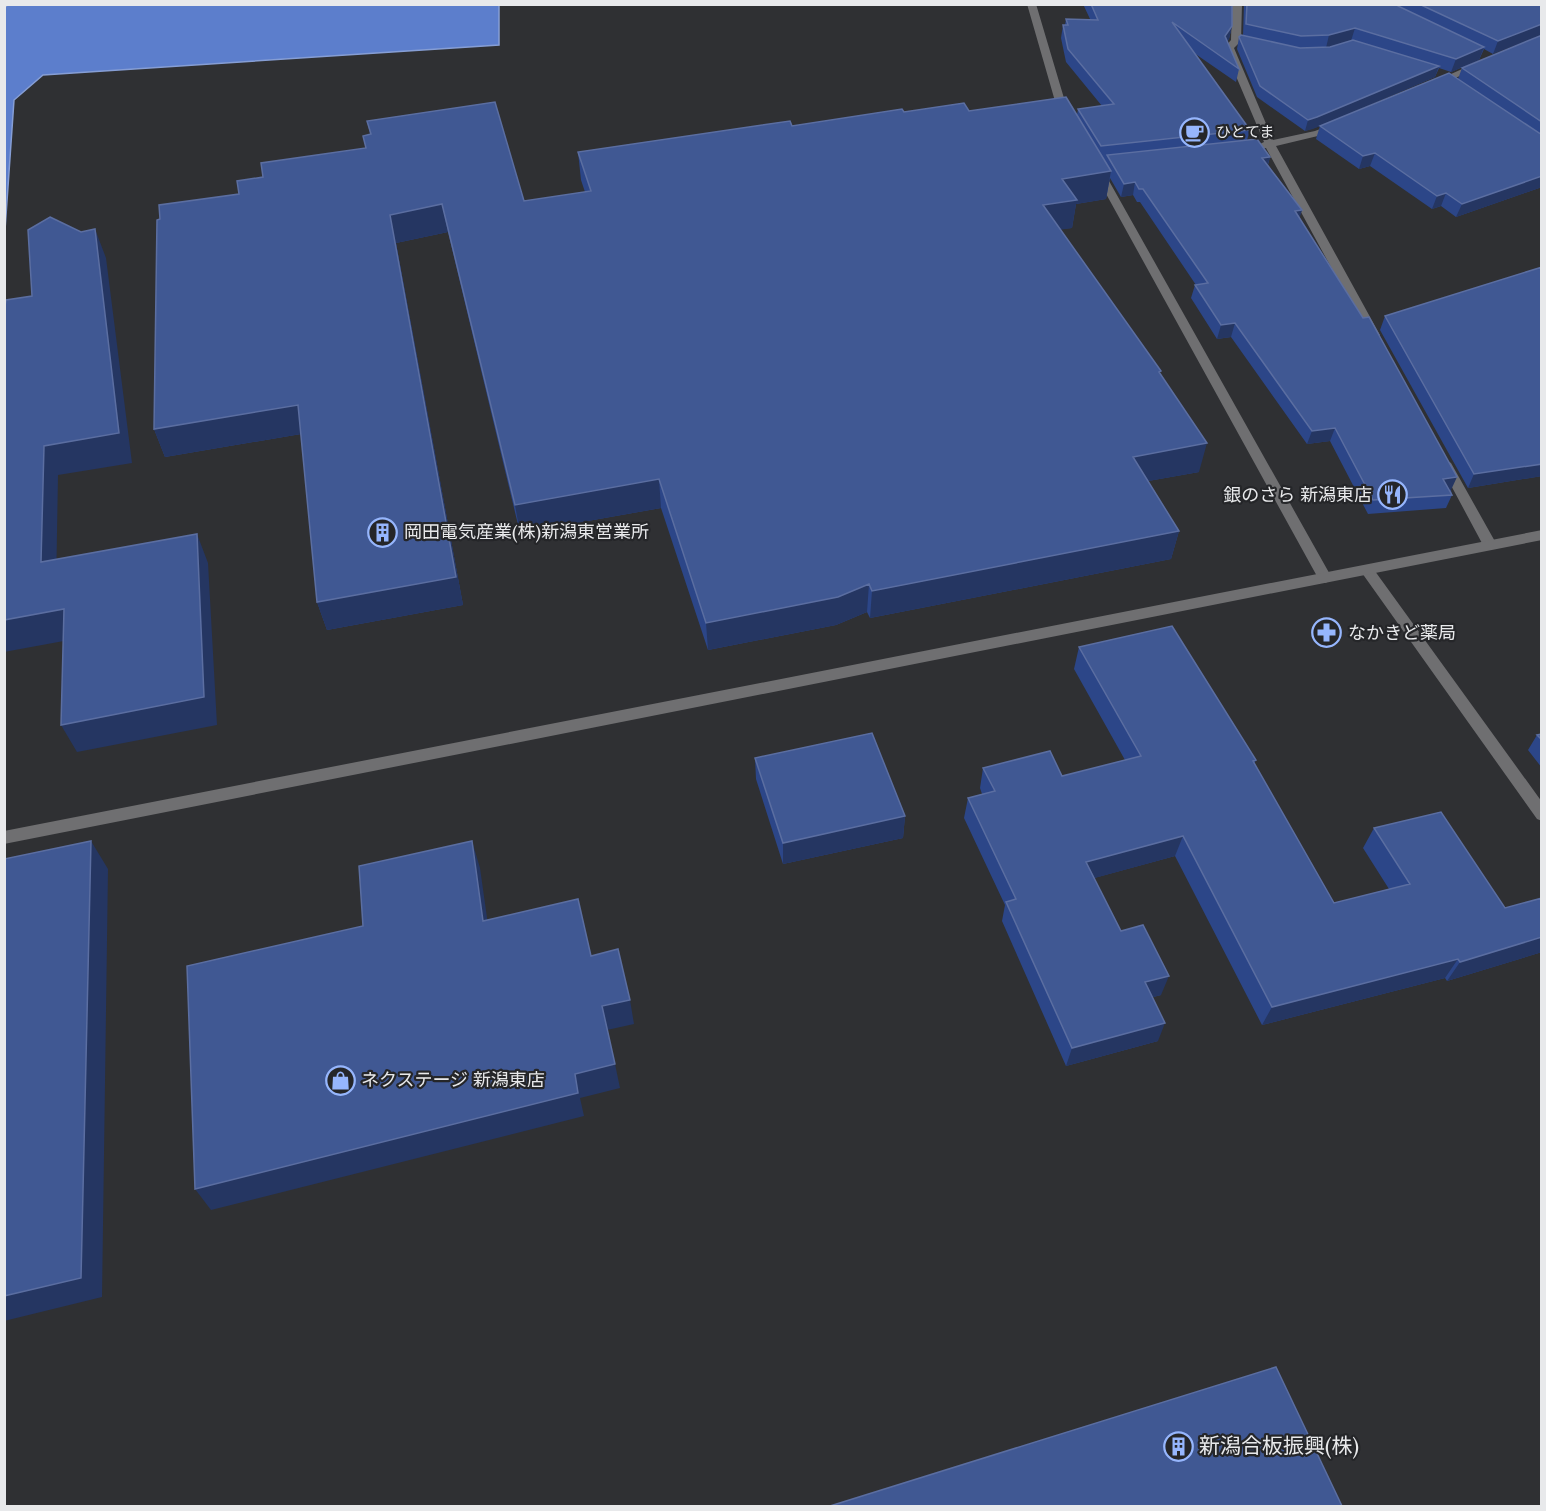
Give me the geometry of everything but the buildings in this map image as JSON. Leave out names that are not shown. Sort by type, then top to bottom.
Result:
[{"type":"street","points":[[1031,4],[1062,112],[1067,121]]},
{"type":"street","points":[[1237,4],[1241,42],[1230,48],[1270,145],[1383,350]]},
{"type":"street","points":[[1427,87],[1491,59],[1481,54]]},
{"type":"street","points":[[1246,148],[1270,145],[1318,133],[1347,122]]},
{"type":"street","points":[[1106,163],[1094,164],[1325,578]]},
{"type":"street","points":[[1439,453],[1490,545]]},
{"type":"street","points":[[4,838],[1542,534]]},
{"type":"street","points":[[1366,570],[1542,816]]},
{"type":"water","points":[[9,4],[499,5],[499,45],[43,75],[14,100],[5,230],[4,8]]},
{"type":"place","name":"ひとてま","points":[[1195,132]]},
{"type":"place","name":"銀のさら 新潟東店","points":[[1393,495]]},
{"type":"place","name":"岡田電気産業(株)新潟東営業所","points":[[383,532]]},
{"type":"place","name":"なかきど薬局","points":[[1327,633]]},
{"type":"place","name":"ネクステージ 新潟東店","points":[[340,1080]]},
{"type":"place","name":"新潟合板振興(株)","points":[[1178,1446]]}]
